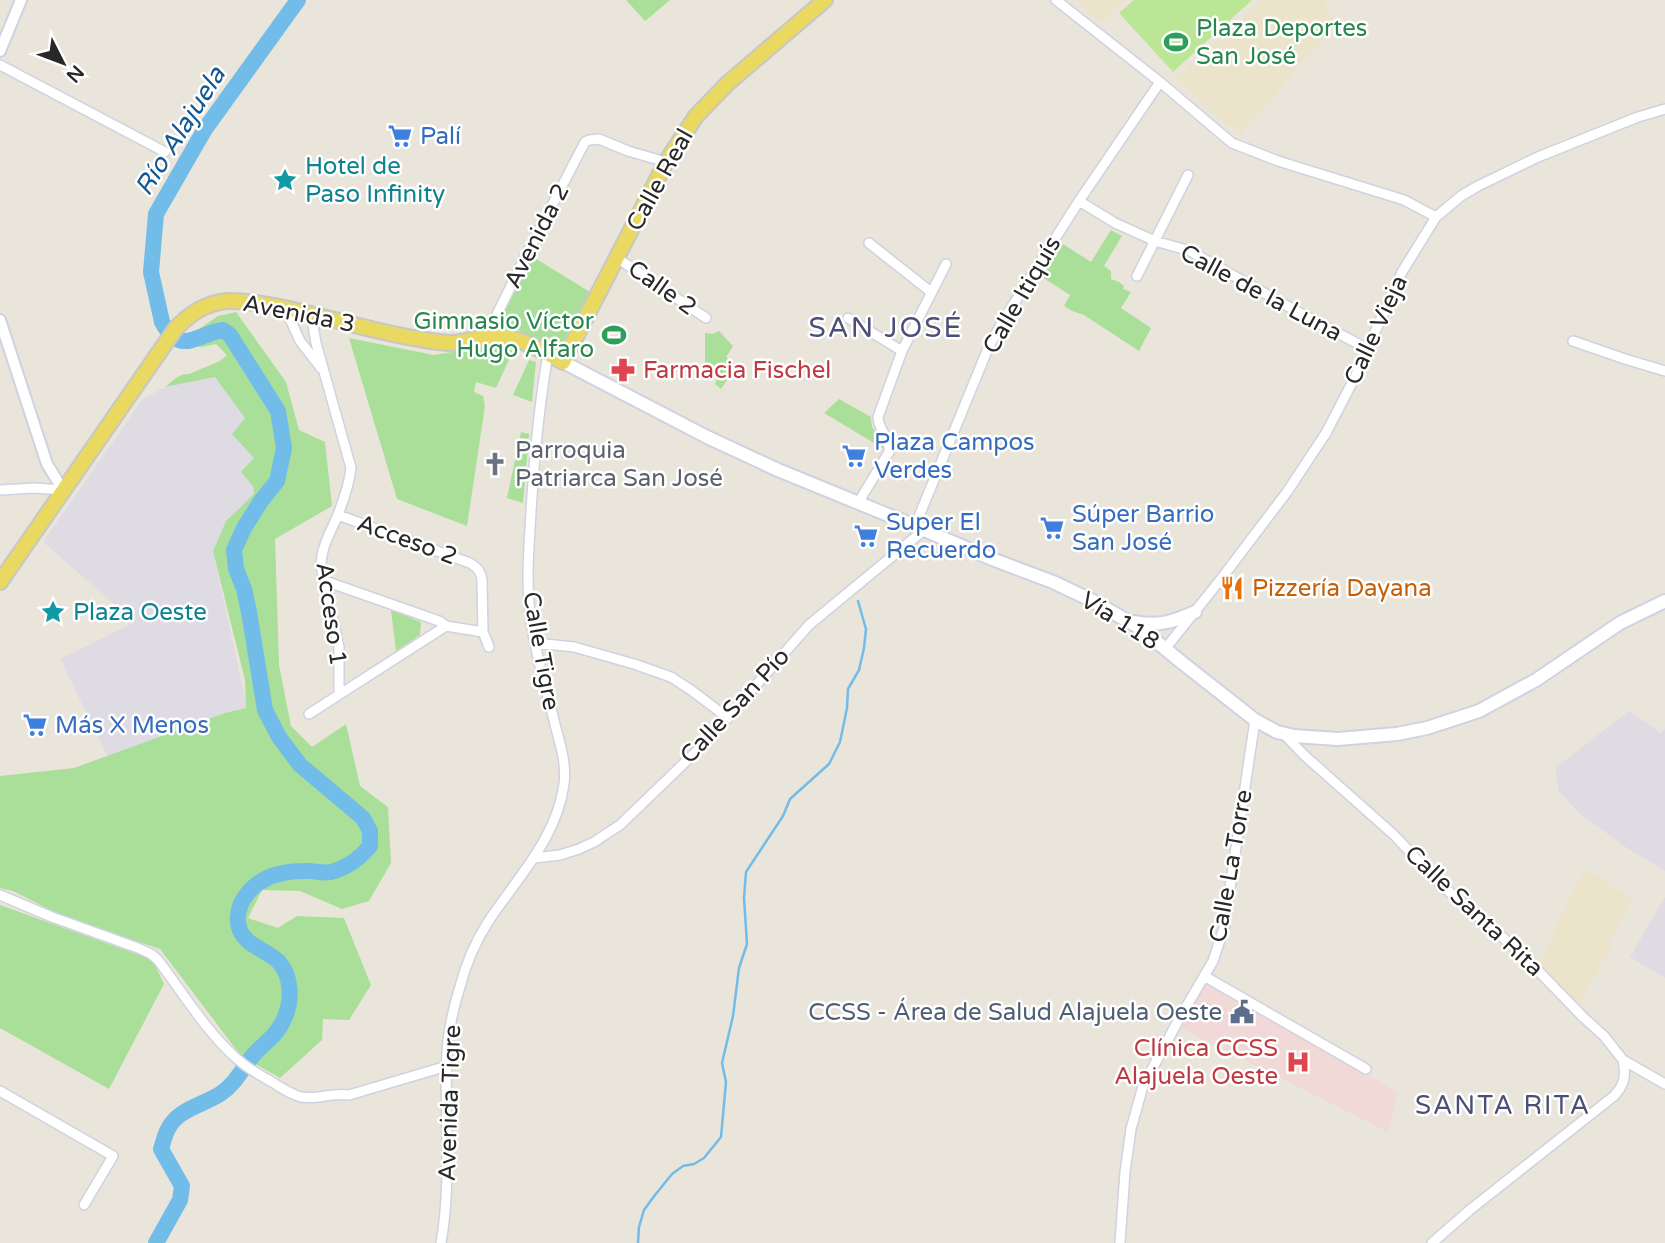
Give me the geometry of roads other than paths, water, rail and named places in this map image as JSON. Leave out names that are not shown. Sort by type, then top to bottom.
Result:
[{"type":"main road","name":"Calle Real","points":[[563,362],[666,162],[696,117],[728,83],[816,3]]},
{"type":"main road","name":"Avenida 3","points":[[0,582],[172,333],[191,314],[204,307],[241,301],[285,308],[436,342],[452,343],[487,335],[515,339],[563,362]]},
{"type":"main road","name":"Vía 118","points":[[563,362],[707,437],[778,470],[1053,582],[1128,620],[1255,720],[1284,734],[1306,738],[1369,738],[1417,730],[1458,719],[1517,692],[1620,623],[1665,601]]},
{"type":"main road","points":[[1128,620],[1161,624],[1195,612]]},
{"type":"street","points":[[0,51],[21,0]]},
{"type":"street","points":[[1056,0],[1160,82],[1232,144],[1404,200],[1436,217]]},
{"type":"street","points":[[0,65],[165,152]]},
{"type":"street","name":"Calle Itiquís","points":[[919,528],[989,346],[1079,201],[1160,82]]},
{"type":"street","name":"Calle Vieja","points":[[1166,649],[1306,465],[1326,433],[1368,349],[1402,272],[1436,217],[1478,186],[1538,157],[1665,109]]},
{"type":"street","name":"Avenida 2","points":[[487,335],[582,146],[589,140],[599,139],[666,162]]},
{"type":"street","points":[[1137,276],[1188,175]]},
{"type":"street","name":"Calle de la Luna","points":[[1079,201],[1115,223],[1155,241],[1190,251],[1368,349]]},
{"type":"street","points":[[869,243],[932,292]]},
{"type":"street","name":"Calle 2","points":[[617,258],[706,318]]},
{"type":"street","points":[[858,503],[889,452],[890,446],[878,424],[878,417],[902,351],[946,264]]},
{"type":"street","name":"Acceso 1","points":[[285,308],[300,341],[326,375]]},
{"type":"street","name":"Acceso 1","points":[[311,314],[316,344],[351,468],[338,515],[321,556],[339,647],[339,694]]},
{"type":"street","points":[[848,318],[902,351]]},
{"type":"street","points":[[0,320],[47,464],[63,490]]},
{"type":"street","points":[[1573,341],[1665,371]]},
{"type":"street","name":"Calle Tigre","points":[[534,858],[554,821],[564,785],[565,767],[536,643],[528,570],[532,489],[541,395],[548,354]]},
{"type":"street","points":[[0,490],[63,490]]},
{"type":"street","name":"Acceso 2","points":[[338,515],[470,563],[477,568],[482,580],[483,632],[489,647]]},
{"type":"street","name":"Calle San Pío","points":[[534,858],[560,855],[579,849],[620,825],[703,745],[809,625],[919,528]]},
{"type":"street","points":[[325,581],[439,621],[446,626],[483,632]]},
{"type":"street","points":[[309,714],[446,626]]},
{"type":"street","points":[[536,643],[574,647],[671,677],[728,718]]},
{"type":"street","name":"Calle La Torre","points":[[1120,1243],[1131,1129],[1143,1086],[1213,961],[1224,928],[1255,720]]},
{"type":"street","name":"Calle Santa Rita","points":[[1284,734],[1394,835],[1440,884],[1520,952],[1604,1035],[1623,1060],[1665,1084]]},
{"type":"street","name":"Avenida Tigre","points":[[441,1243],[446,1196],[447,1051],[451,1022],[459,989],[487,923],[534,858]]},
{"type":"street","points":[[0,895],[151,954],[218,1040],[254,1072],[288,1092],[302,1097],[340,1093],[349,1095],[447,1066]]},
{"type":"street","points":[[1204,976],[1366,1069]]},
{"type":"street","points":[[1432,1243],[1614,1096],[1625,1079],[1623,1060]]},
{"type":"street","points":[[0,1091],[113,1157],[84,1205]]},
{"type":"waterway","name":"Río Alajuela","points":[[156,1243],[180,1200],[182,1186],[161,1149],[168,1129],[184,1112],[230,1086],[278,1030],[287,1010],[290,989],[283,968],[279,962],[248,941],[240,930],[238,918],[243,900],[259,883],[273,876],[296,871],[337,870],[353,862],[370,846],[370,831],[363,818],[300,765],[279,737],[265,710],[249,612],[236,569],[234,550],[244,528],[277,481],[284,448],[278,411],[230,335],[223,330],[183,341],[169,333],[162,322],[151,272],[156,214],[205,129],[298,0]]},
{"type":"waterway","points":[[638,1243],[644,1210],[655,1195],[672,1174],[683,1166],[704,1158],[721,1137],[726,1082],[722,1063],[733,1016],[739,968],[747,944],[744,898],[746,872],[783,816],[790,799],[829,764],[840,742],[848,689],[859,670],[864,648],[866,629],[858,601]]},
{"type":"place","name":"Plaza Deportes San José","points":[[1176,42]]},
{"type":"place","name":"Palí","points":[[400,136]]},
{"type":"place","name":"Hotel de Paso Infinity","points":[[285,180]]},
{"type":"place","name":"Gimnasio Víctor Hugo Alfaro","points":[[614,335]]},
{"type":"place","name":"Farmacia Fischel","points":[[623,370]]},
{"type":"place","name":"Plaza Campos Verdes","points":[[854,456]]},
{"type":"place","name":"Parroquia Patriarca San José","points":[[495,464]]},
{"type":"place","name":"Súper Barrio San José","points":[[1052,528]]},
{"type":"place","name":"Super El Recuerdo","points":[[866,536]]},
{"type":"place","name":"Pizzería Dayana","points":[[1232,588]]},
{"type":"place","name":"Plaza Oeste","points":[[53,612]]},
{"type":"place","name":"Más X Menos","points":[[35,725]]},
{"type":"place","name":"CCSS - Área de Salud Alajuela Oeste","points":[[1242,1012]]},
{"type":"place","name":"Clínica CCSS Alajuela Oeste","points":[[1298,1062]]},
{"type":"district","name":"SAN JOSÉ","points":[[886,328]]},
{"type":"district","name":"SANTA RITA","points":[[1503,1105]]}]
